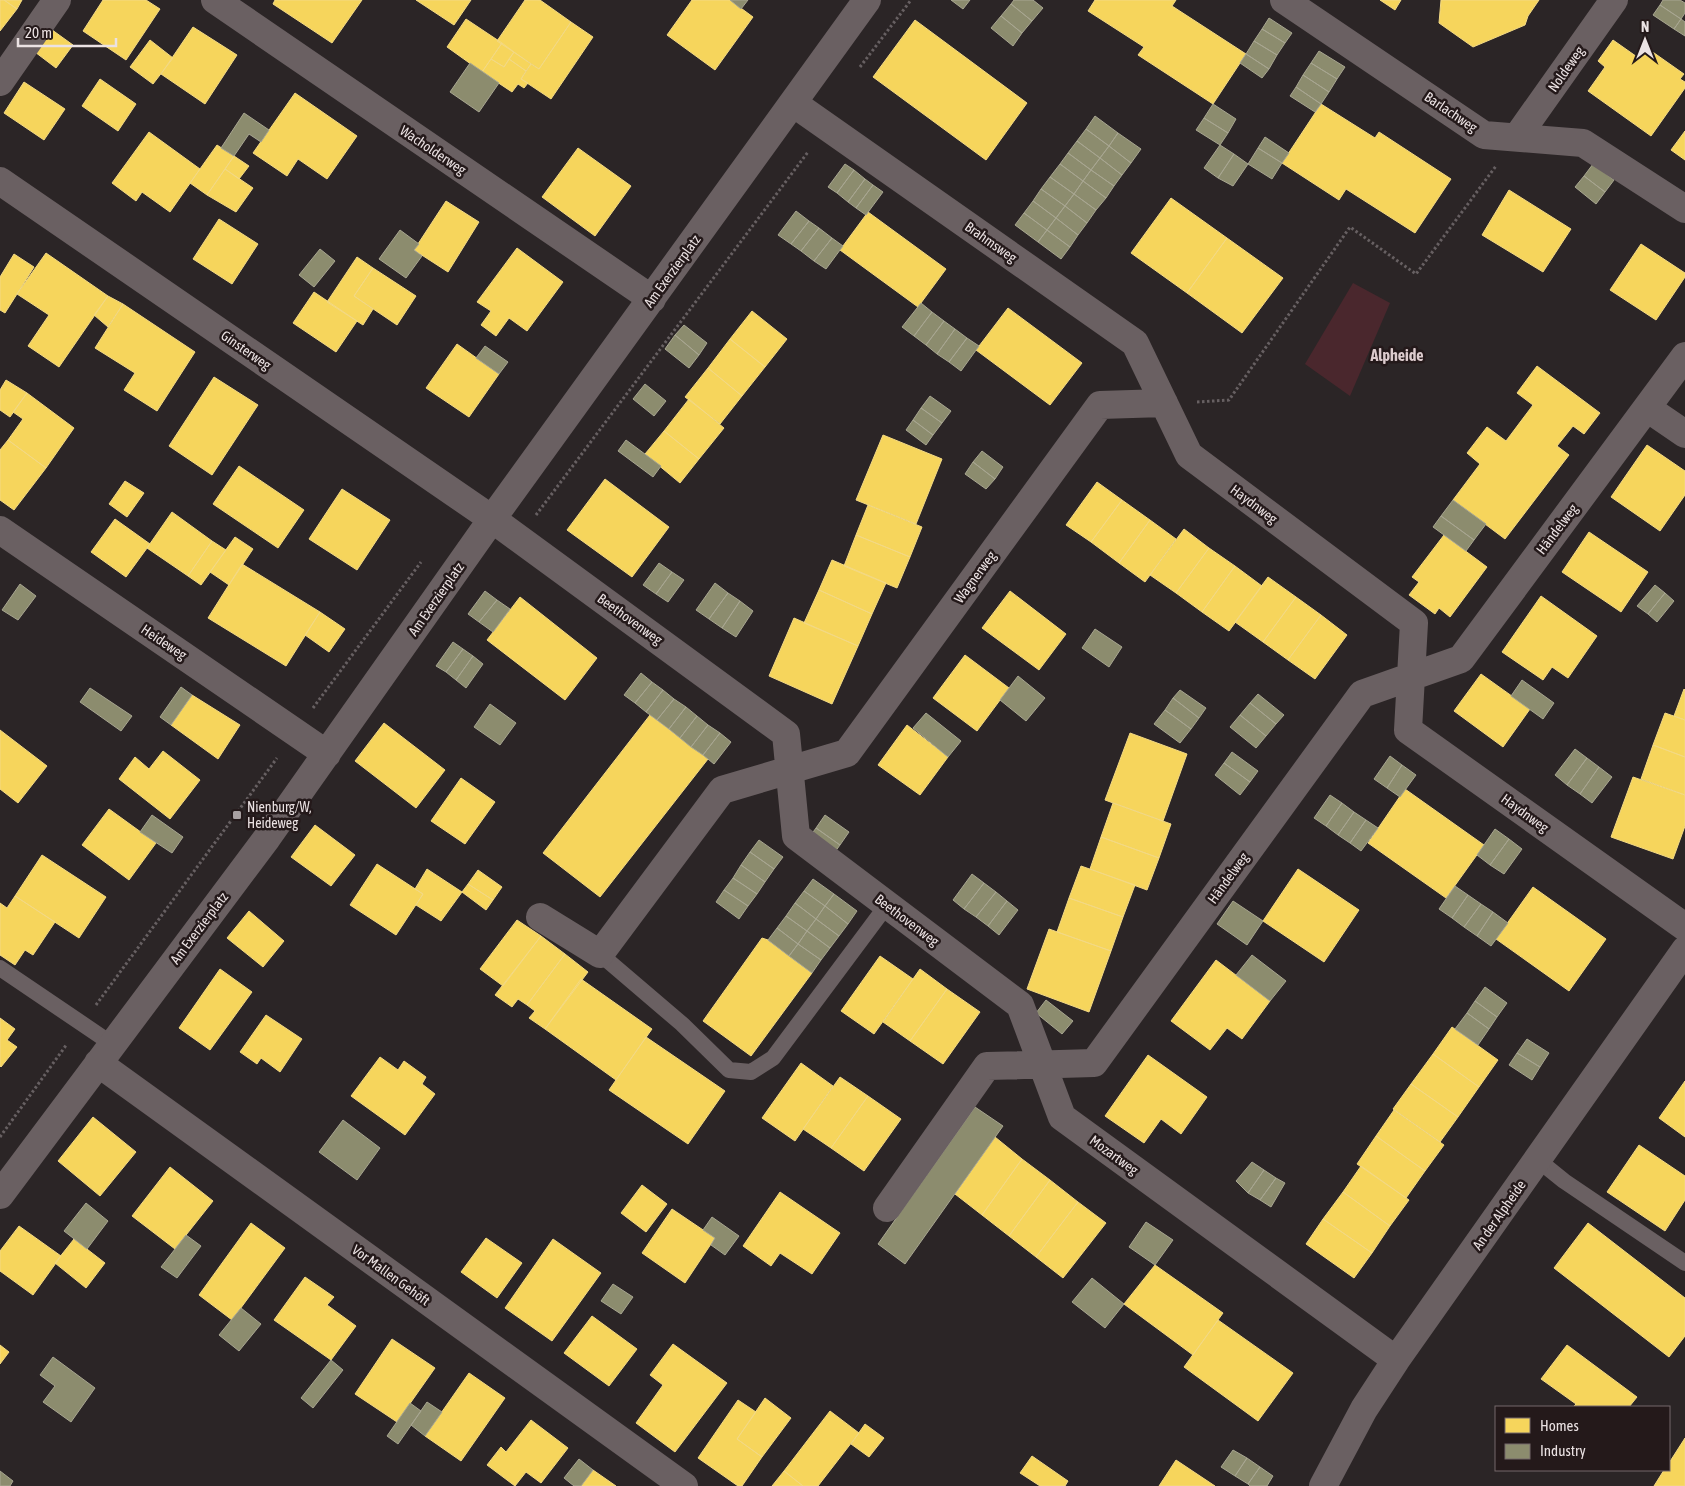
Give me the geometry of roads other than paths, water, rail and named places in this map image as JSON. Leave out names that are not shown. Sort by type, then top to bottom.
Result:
[{"type":"street","points":[[0,82],[57,0]]},
{"type":"street","name":"Wacholderweg","points":[[215,0],[652,300]]},
{"type":"street","name":"Am Exerzierplatz","points":[[0,1195],[261,846],[492,519],[652,300],[866,0]]},
{"type":"street","name":"Barlachweg","points":[[1284,0],[1484,135],[1584,143],[1685,209]]},
{"type":"street","name":"Noldeweg","points":[[1517,137],[1614,0]]},
{"type":"street","name":"Brahmsweg","points":[[793,103],[1135,343],[1164,403]]},
{"type":"street","name":"Ginsterweg","points":[[0,181],[492,519]]},
{"type":"street","name":"Händelweg","points":[[1043,1064],[1094,1062],[1362,694],[1461,659],[1685,356]]},
{"type":"street","name":"Haydnweg","points":[[1164,403],[1189,455],[1414,623],[1408,730],[1685,927]]},
{"type":"street","name":"Wagnerweg","points":[[790,770],[847,753],[1100,405],[1164,403]]},
{"type":"street","points":[[1647,408],[1685,434]]},
{"type":"street","name":"Beethovenweg","points":[[492,519],[786,734],[796,836],[1020,1005],[1043,1064]]},
{"type":"street","name":"Heideweg","points":[[0,530],[327,754]]},
{"type":"street","points":[[540,917],[600,954],[722,790],[790,770]]},
{"type":"street","name":"An der Alpheide","points":[[1322,1486],[1364,1409],[1396,1360],[1685,950]]},
{"type":"street","name":"Vor Mallen Gehöft","points":[[105,1054],[684,1486]]},
{"type":"street","points":[[887,1208],[987,1066],[1043,1064]]},
{"type":"street","name":"Mozartweg","points":[[1043,1064],[1062,1117],[1396,1360]]},
{"type":"lane","points":[[600,954],[682,1024],[729,1070],[751,1072],[773,1058],[887,905]]},
{"type":"lane","points":[[0,968],[105,1054]]},
{"type":"lane","points":[[1538,1160],[1564,1181],[1685,1262]]},
{"type":"place","name":"Nienburg/W, Heideweg","points":[[237,815]]},
{"type":"district","name":"Alpheide","points":[[1397,355]]}]
